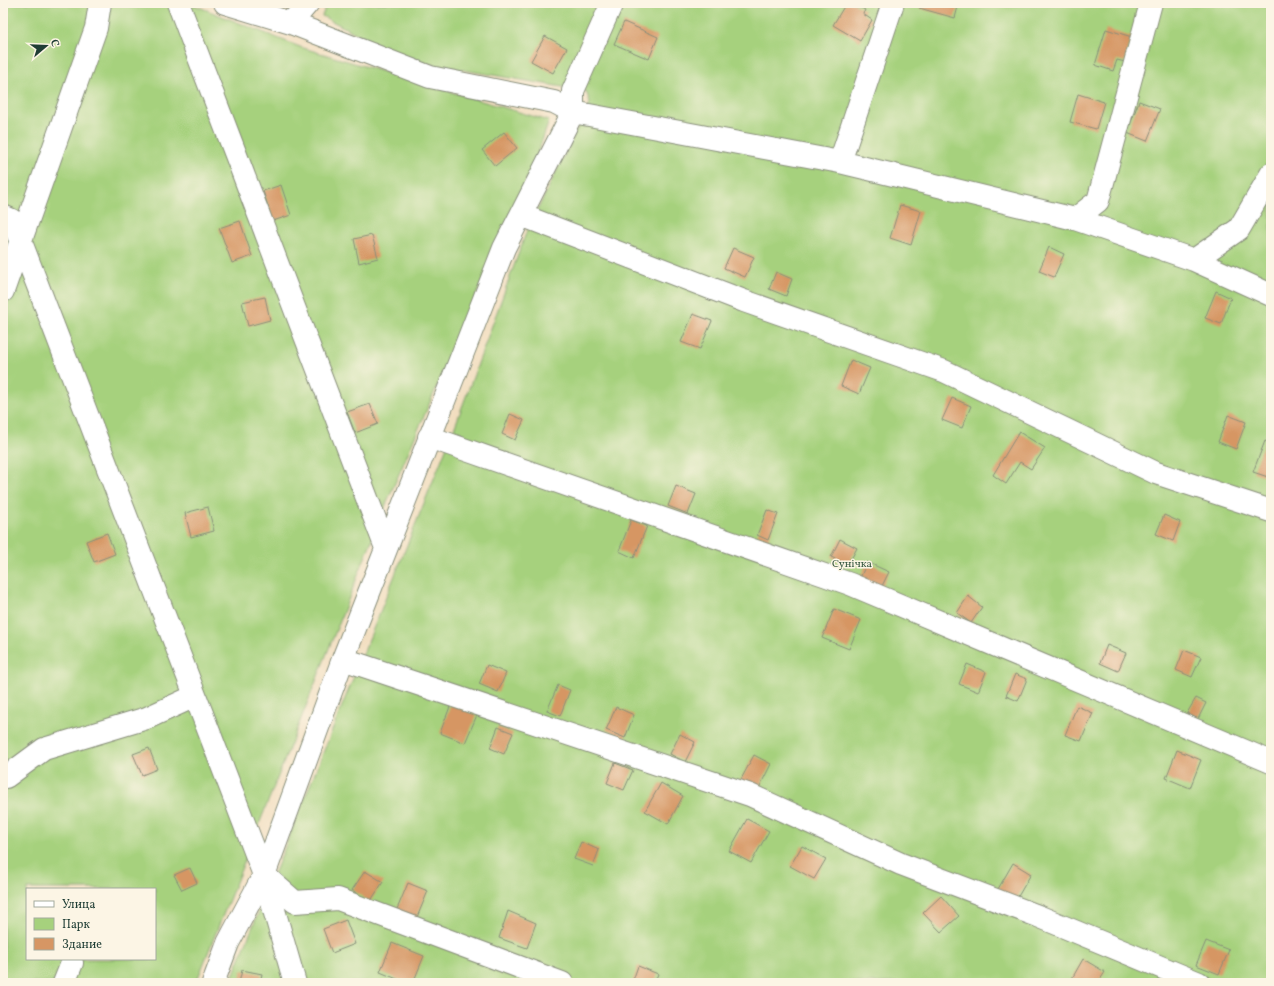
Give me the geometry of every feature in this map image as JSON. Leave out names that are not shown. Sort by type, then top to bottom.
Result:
[{"type":"street","points":[[3,291],[96,28],[100,3]]},
{"type":"street","points":[[178,3],[386,548]]},
{"type":"street","points":[[225,3],[291,23],[430,77],[554,102],[573,112],[840,162],[1075,219],[1194,260],[1271,295]]},
{"type":"street","points":[[291,23],[308,3]]},
{"type":"street","points":[[213,983],[228,943],[264,875],[343,659],[504,248],[573,112],[573,91],[612,3]]},
{"type":"street","points":[[840,162],[893,3]]},
{"type":"street","points":[[1075,219],[1098,201],[1151,3]]},
{"type":"street","points":[[1194,260],[1239,229],[1271,174]]},
{"type":"street","points":[[521,215],[744,300],[944,370],[1156,473],[1271,511]]},
{"type":"street","points":[[3,216],[12,220],[21,242],[264,875],[295,983]]},
{"type":"street","points":[[429,437],[850,584],[1271,762]]},
{"type":"street","points":[[343,659],[750,795],[901,864],[1038,916],[1199,983]]},
{"type":"street","points":[[6,777],[44,749],[147,718],[195,696]]},
{"type":"street","points":[[264,875],[295,902],[338,899],[562,983]]},
{"type":"street","points":[[64,983],[72,963]]},
{"type":"green space","points":[[3,3],[189,3],[300,47],[549,121],[537,155],[389,497],[196,983],[3,983]]},
{"type":"green space","name":"Сунічка","points":[[327,3],[1271,3],[1271,983],[230,983],[454,429],[526,233],[590,103],[586,91],[434,65],[400,56],[322,16]]},
{"type":"building","points":[[846,3],[853,3],[865,10],[863,14],[872,20],[860,41],[833,25]]},
{"type":"building","points":[[921,3],[959,3],[955,18],[919,8]]},
{"type":"building","points":[[624,22],[658,37],[649,59],[614,44]]},
{"type":"building","points":[[1106,29],[1132,37],[1125,62],[1117,60],[1113,71],[1095,65]]},
{"type":"building","points":[[545,36],[567,48],[553,73],[531,61]]},
{"type":"building","points":[[1078,94],[1104,102],[1096,129],[1070,122]]},
{"type":"building","points":[[1139,101],[1160,109],[1147,141],[1127,133]]},
{"type":"building","points":[[504,132],[517,148],[495,166],[482,150]]},
{"type":"building","points":[[281,185],[291,215],[273,221],[263,191]]},
{"type":"building","points":[[900,205],[921,211],[911,245],[890,238]]},
{"type":"building","points":[[240,221],[252,256],[232,263],[219,228]]},
{"type":"building","points":[[372,235],[378,258],[359,263],[354,239]]},
{"type":"building","points":[[1049,247],[1064,254],[1054,277],[1039,271]]},
{"type":"building","points":[[733,248],[754,257],[745,277],[724,268]]},
{"type":"building","points":[[776,272],[792,279],[786,296],[769,289]]},
{"type":"building","points":[[1216,291],[1231,298],[1221,324],[1205,318]]},
{"type":"building","points":[[265,297],[270,320],[248,326],[242,302]]},
{"type":"building","points":[[693,314],[712,321],[700,349],[681,342]]},
{"type":"building","points":[[851,360],[870,368],[859,394],[841,386]]},
{"type":"building","points":[[952,398],[971,406],[962,428],[942,420]]},
{"type":"building","points":[[370,404],[378,424],[355,433],[347,412]]},
{"type":"building","points":[[510,414],[524,420],[515,440],[502,434]]},
{"type":"building","points":[[1228,415],[1246,422],[1236,449],[1218,442]]},
{"type":"building","points":[[1019,432],[1045,448],[1031,469],[1020,462],[1006,484],[993,475]]},
{"type":"building","points":[[1265,441],[1271,443],[1271,469],[1268,477],[1253,472]]},
{"type":"building","points":[[676,486],[696,494],[688,514],[668,506]]},
{"type":"building","points":[[208,507],[214,531],[191,537],[185,513]]},
{"type":"building","points":[[767,510],[778,514],[768,540],[757,535]]},
{"type":"building","points":[[1164,515],[1180,522],[1173,541],[1156,534]]},
{"type":"building","points":[[631,520],[647,526],[634,558],[619,551]]},
{"type":"building","points":[[107,533],[115,554],[94,562],[86,541]]},
{"type":"building","points":[[840,539],[857,548],[848,565],[831,557]]},
{"type":"building","points":[[867,562],[889,572],[879,592],[858,583]]},
{"type":"building","points":[[968,596],[982,607],[971,623],[957,613]]},
{"type":"building","points":[[834,609],[861,620],[849,649],[822,638]]},
{"type":"building","points":[[1107,645],[1126,653],[1118,671],[1100,663]]},
{"type":"building","points":[[1184,650],[1201,657],[1192,677],[1176,670]]},
{"type":"building","points":[[967,664],[986,672],[978,692],[959,684]]},
{"type":"building","points":[[487,665],[506,673],[498,692],[479,684]]},
{"type":"building","points":[[1015,674],[1027,679],[1018,701],[1006,696]]},
{"type":"building","points":[[558,685],[570,690],[560,716],[547,711]]},
{"type":"building","points":[[1196,698],[1206,703],[1198,719],[1187,713]]},
{"type":"building","points":[[451,704],[477,715],[465,743],[440,733]]},
{"type":"building","points":[[1077,706],[1093,713],[1081,741],[1065,735]]},
{"type":"building","points":[[616,707],[634,715],[625,738],[606,730]]},
{"type":"building","points":[[498,727],[513,733],[504,754],[490,748]]},
{"type":"building","points":[[680,734],[695,742],[685,762],[670,754]]},
{"type":"building","points":[[149,748],[157,769],[142,775],[133,754]]},
{"type":"building","points":[[1177,750],[1201,760],[1190,788],[1166,778]]},
{"type":"building","points":[[754,755],[771,764],[757,792],[739,783]]},
{"type":"building","points":[[615,763],[633,770],[624,790],[607,783]]},
{"type":"building","points":[[661,783],[683,796],[668,824],[645,811]]},
{"type":"building","points":[[747,819],[769,831],[751,863],[729,851]]},
{"type":"building","points":[[581,842],[599,850],[593,866],[574,859]]},
{"type":"building","points":[[802,846],[826,859],[814,879],[790,866]]},
{"type":"building","points":[[1013,863],[1031,874],[1016,900],[998,889]]},
{"type":"building","points":[[190,868],[197,883],[182,890],[174,875]]},
{"type":"building","points":[[365,871],[383,882],[370,902],[352,890]]},
{"type":"building","points":[[408,883],[428,891],[415,922],[395,914]]},
{"type":"building","points":[[941,896],[959,916],[941,932],[923,913]]},
{"type":"building","points":[[508,911],[536,923],[527,948],[499,938]]},
{"type":"building","points":[[346,920],[355,944],[332,953],[323,929]]},
{"type":"building","points":[[1206,941],[1229,950],[1219,974],[1196,965]]},
{"type":"building","points":[[392,943],[424,956],[413,983],[407,983],[380,972]]},
{"type":"building","points":[[1083,959],[1105,972],[1098,983],[1070,982]]},
{"type":"building","points":[[638,966],[658,974],[654,983],[632,983]]},
{"type":"building","points":[[242,970],[262,974],[260,983],[239,983]]}]
